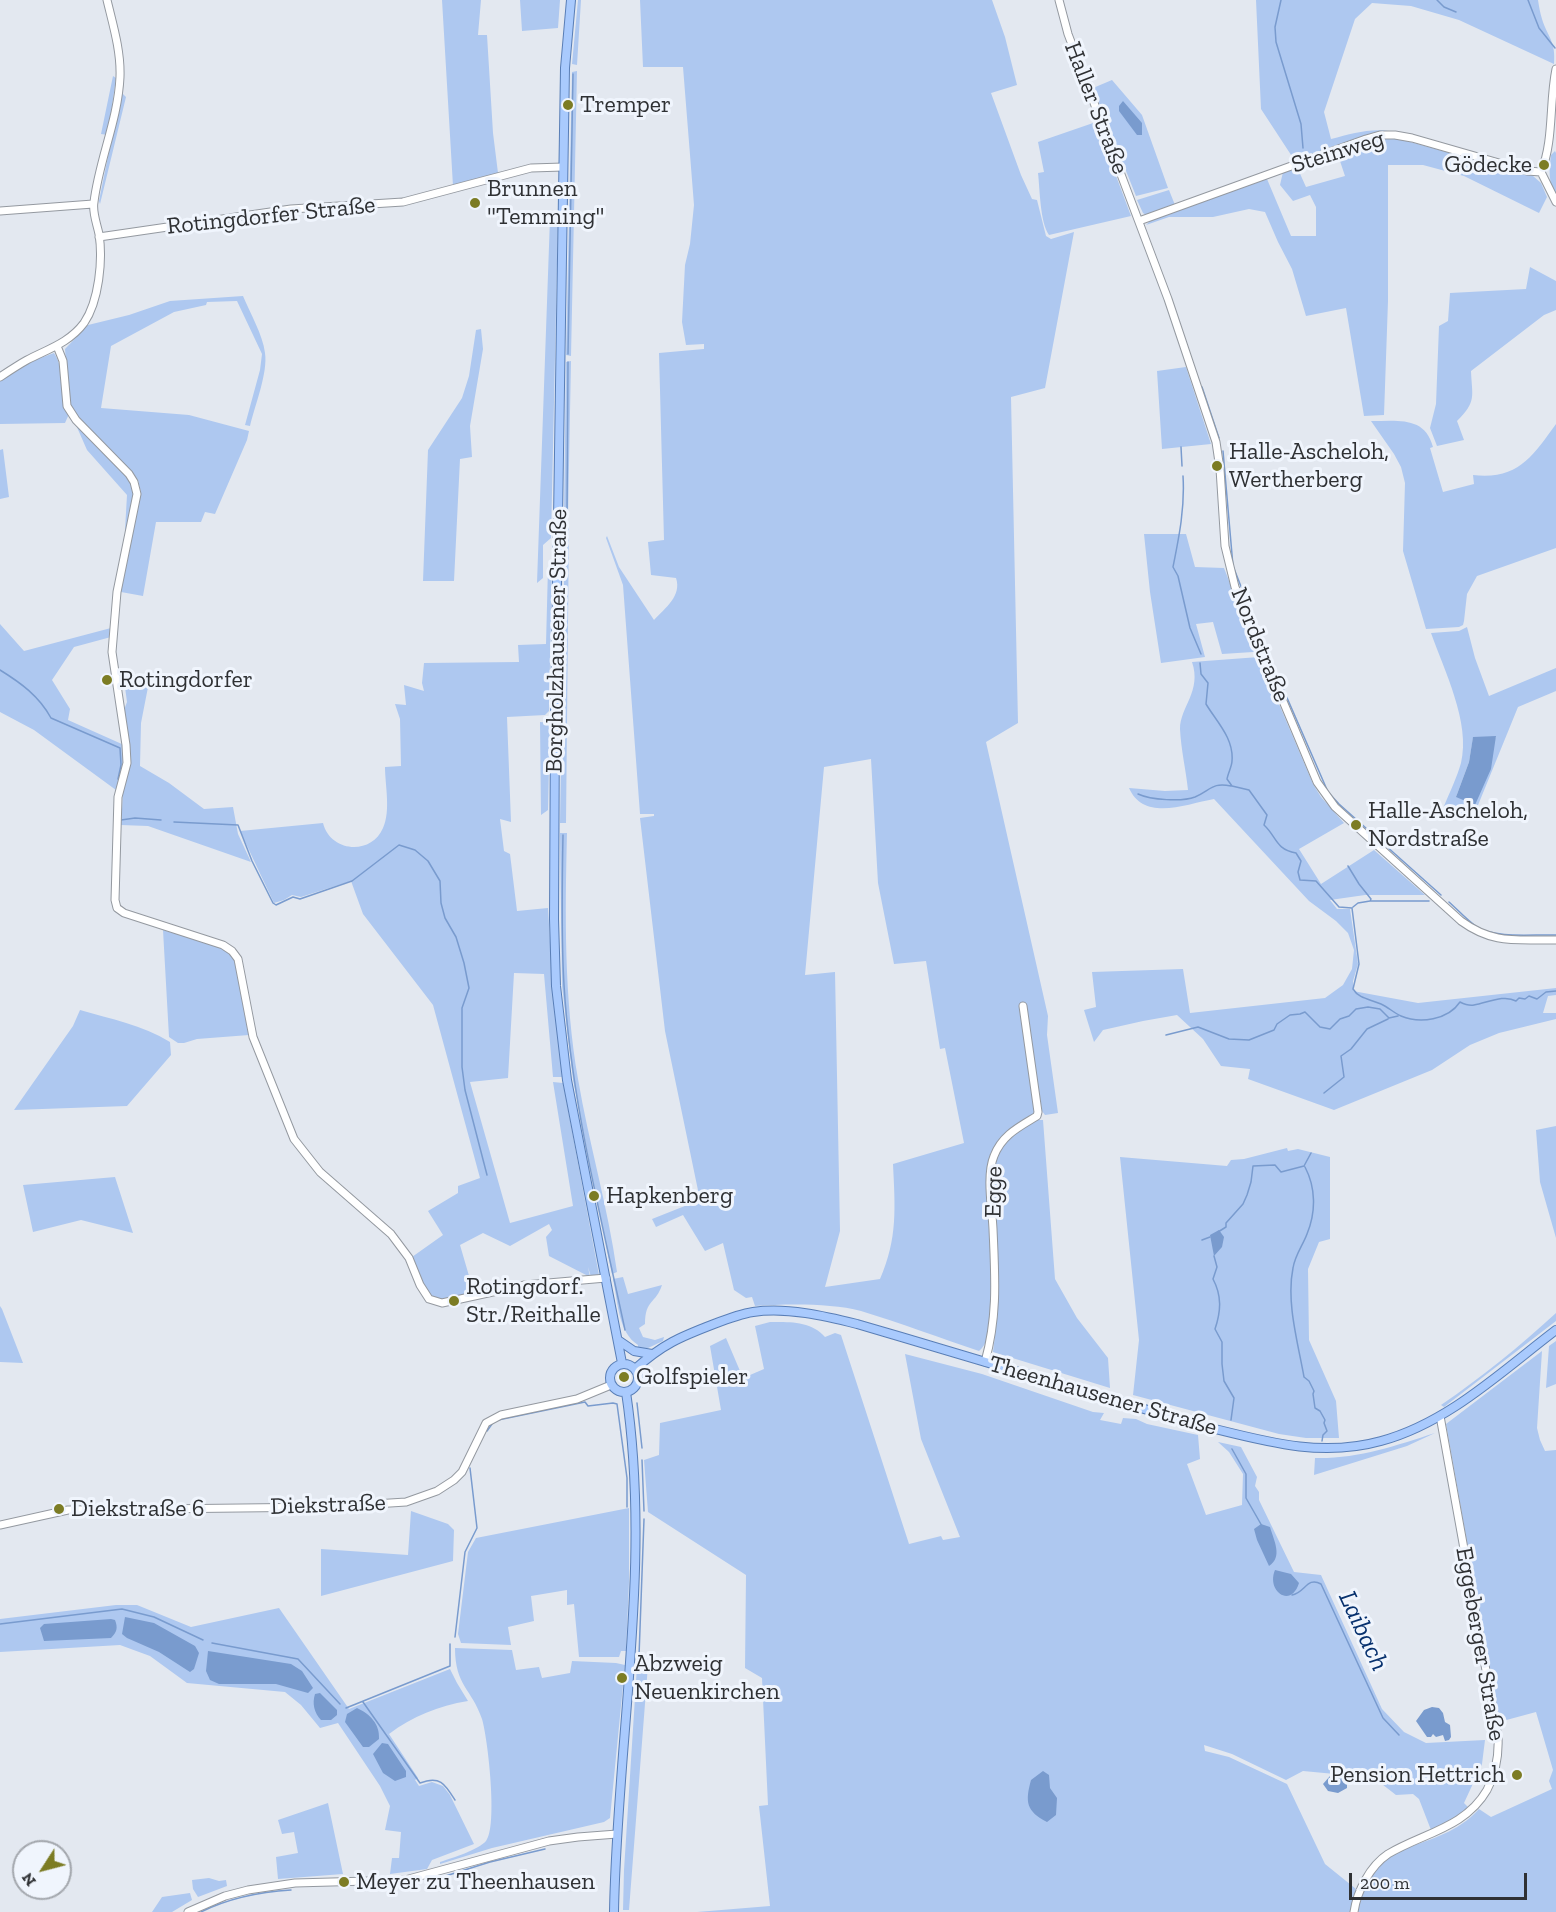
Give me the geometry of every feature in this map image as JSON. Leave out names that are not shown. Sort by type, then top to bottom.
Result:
[{"type":"main road","name":"Borgholzhausener Straße","points":[[571,0],[563,167],[555,718],[556,986],[567,1080],[622,1364]]},
{"type":"main road","name":"Theenhausener Straße","points":[[635,1369],[652,1354],[680,1336],[733,1317],[754,1312],[776,1311],[834,1318],[1201,1425],[1287,1446],[1312,1449],[1355,1447],[1382,1441],[1416,1428],[1440,1416],[1556,1330]]},
{"type":"main road","points":[[618,1340],[634,1351],[652,1354]]},
{"type":"main road","points":[[627,1364],[635,1369],[638,1375],[633,1389],[626,1392],[618,1390],[611,1384],[611,1371],[617,1365],[627,1364]]},
{"type":"main road","points":[[614,1912],[616,1834],[631,1662],[635,1570],[633,1454],[626,1392]]},
{"type":"street","points":[[0,377],[25,361],[57,346],[79,328],[94,303],[97,289],[99,237],[93,204],[114,120],[120,77],[115,32],[106,0]]},
{"type":"street","name":"Haller Straße","points":[[1059,0],[1068,34],[1138,218]]},
{"type":"street","points":[[1556,69],[1552,91],[1548,152],[1541,172],[1556,201]]},
{"type":"street","name":"Steinweg","points":[[1138,218],[1380,135],[1412,138],[1527,171],[1541,172]]},
{"type":"street","name":"Rotingdorfer Straße","points":[[99,237],[291,209],[403,202],[531,168],[563,167]]},
{"type":"street","points":[[0,211],[93,204]]},
{"type":"street","name":"Nordstraße","points":[[1138,218],[1216,442],[1221,469],[1225,546],[1235,587],[1317,782],[1335,807],[1476,932],[1500,939],[1556,940]]},
{"type":"street","points":[[57,346],[63,361],[67,406],[77,423],[129,474],[137,494],[117,592],[112,652],[127,763],[118,797],[115,900],[117,908],[123,913],[223,945],[232,951],[238,959],[253,1037],[294,1139],[320,1172],[401,1245],[426,1295],[434,1302],[442,1304],[525,1285],[606,1278]]},
{"type":"street","name":"Egge","points":[[985,1362],[995,1310],[991,1192],[993,1157],[1005,1137],[1037,1116],[1038,1112],[1023,1006]]},
{"type":"street","name":"Diekstraße","points":[[0,1525],[68,1510],[327,1507],[406,1502],[437,1491],[454,1480],[462,1472],[482,1430],[490,1420],[501,1414],[577,1399],[611,1384]]},
{"type":"street","name":"Eggeberger Straße","points":[[1354,1912],[1359,1892],[1377,1863],[1388,1855],[1443,1829],[1468,1814],[1479,1803],[1490,1784],[1498,1762],[1498,1737],[1440,1416]]},
{"type":"street","points":[[188,1912],[225,1896],[248,1890],[295,1883],[405,1880],[549,1842],[616,1834]]},
{"type":"shaded area","points":[[442,0],[481,0],[478,35],[487,35],[493,133],[498,173],[453,186]]},
{"type":"shaded area","points":[[520,0],[560,0],[558,28],[522,31]]},
{"type":"shaded area","points":[[578,0],[581,0],[577,65],[572,64]]},
{"type":"shaded area","points":[[640,0],[992,0],[1005,37],[1017,85],[991,93],[1021,175],[1032,199],[1037,200],[1046,236],[1051,239],[1074,232],[1045,388],[1011,397],[1018,723],[986,742],[1048,1016],[1047,1035],[1058,1113],[1045,1115],[1042,1111],[1037,1078],[1031,1079],[1036,1107],[1034,1114],[1008,1131],[996,1144],[990,1164],[988,1191],[992,1315],[988,1337],[979,1351],[849,1308],[808,1305],[755,1306],[752,1297],[746,1298],[734,1290],[723,1243],[705,1251],[683,1215],[656,1227],[652,1219],[700,1200],[665,1031],[640,818],[654,816],[654,814],[640,814],[623,585],[606,538],[607,536],[619,567],[654,620],[675,596],[677,590],[676,578],[651,575],[648,542],[664,540],[659,353],[704,349],[704,344],[686,345],[682,322],[685,265],[690,244],[694,205],[683,67],[643,67]],"holes":[[[871,759],[878,883],[894,964],[926,961],[940,1049],[945,1048],[964,1143],[893,1164],[895,1208],[893,1236],[880,1279],[825,1287],[840,1231],[835,972],[805,975],[824,767]]]},
{"type":"shaded area","points":[[1256,0],[1538,0],[1542,19],[1553,45],[1554,64],[1459,20],[1411,6],[1372,3],[1355,19],[1324,112],[1331,139],[1371,130],[1396,132],[1357,138],[1295,161],[1261,109]]},
{"type":"shaded area","points":[[577,71],[571,356],[566,355],[572,72]]},
{"type":"shaded area","points":[[113,76],[116,78],[108,135],[101,134]]},
{"type":"shaded area","points":[[1112,80],[1142,115],[1168,188],[1136,196],[1093,88]]},
{"type":"shaded area","points":[[121,92],[126,97],[100,204],[99,201]]},
{"type":"shaded area","points":[[1123,101],[1142,123],[1142,135],[1137,135],[1119,111],[1119,106]]},
{"type":"shaded area","points":[[1096,122],[1131,216],[1049,235],[1041,206],[1038,173],[1044,172],[1038,142]]},
{"type":"shaded area","points":[[1381,137],[1396,138],[1533,176],[1541,183],[1547,197],[1539,213],[1464,176],[1423,165],[1388,165],[1388,301],[1384,415],[1364,416],[1346,308],[1306,316],[1292,269],[1265,212],[1249,209],[1213,217],[1169,217],[1146,225],[1151,220],[1267,179],[1291,236],[1316,236],[1316,207],[1310,195],[1293,201],[1280,185],[1283,172],[1297,167],[1306,187],[1345,176],[1337,152]]},
{"type":"shaded area","points":[[1555,151],[1556,196],[1550,181],[1551,155]]},
{"type":"shaded area","points":[[1169,190],[1175,205],[1146,215],[1143,213],[1137,200]]},
{"type":"shaded area","points":[[550,218],[558,219],[551,538],[543,545],[543,578],[537,583]]},
{"type":"shaded area","points":[[1530,267],[1556,281],[1556,310],[1544,315],[1471,371],[1472,398],[1468,408],[1457,421],[1464,440],[1437,446],[1430,428],[1436,404],[1439,326],[1448,321],[1450,293],[1526,289]]},
{"type":"shaded area","points":[[243,296],[259,332],[265,353],[263,379],[250,426],[245,425],[262,354],[237,301],[207,302],[206,305],[174,312],[111,346],[101,408],[189,415],[249,431],[215,514],[205,512],[201,522],[156,522],[143,596],[121,592],[141,493],[138,480],[132,472],[79,421],[69,403],[65,349],[88,325],[129,315],[170,301]]},
{"type":"shaded area","points":[[481,329],[483,349],[470,426],[472,457],[460,459],[454,581],[423,581],[428,450],[462,398],[469,376],[476,330]]},
{"type":"shaded area","points":[[54,353],[60,367],[64,399],[69,414],[65,423],[0,424],[0,381],[27,363]]},
{"type":"shaded area","points":[[571,361],[568,517],[564,517],[566,362]]},
{"type":"shaded area","points":[[1186,367],[1211,444],[1162,449],[1157,371]]},
{"type":"shaded area","points":[[1371,421],[1409,422],[1424,430],[1433,447],[1430,448],[1443,492],[1474,484],[1473,475],[1489,476],[1513,470],[1531,456],[1556,424],[1556,548],[1477,576],[1467,594],[1463,625],[1426,629],[1403,551],[1405,483],[1401,467]]},
{"type":"shaded area","points":[[76,425],[127,475],[133,495],[128,530],[125,530],[127,495],[87,450]]},
{"type":"shaded area","points":[[3,449],[9,497],[0,499],[0,450]]},
{"type":"shaded area","points":[[569,523],[566,823],[560,823],[565,525]]},
{"type":"shaded area","points":[[1144,534],[1186,534],[1195,567],[1224,568],[1256,650],[1222,654],[1213,622],[1196,624],[1205,657],[1161,663]]},
{"type":"shaded area","points":[[552,565],[549,711],[545,715],[507,717],[511,822],[500,819],[504,851],[510,854],[517,911],[548,908],[562,1077],[553,1077],[544,974],[514,973],[508,1078],[470,1082],[510,1223],[573,1206],[553,1082],[563,1083],[599,1275],[591,1277],[588,1267],[590,1277],[549,1256],[546,1237],[552,1230],[549,1224],[510,1246],[483,1233],[460,1245],[474,1293],[438,1299],[427,1291],[412,1257],[443,1235],[428,1211],[458,1193],[458,1186],[480,1178],[433,1005],[363,914],[351,881],[301,897],[292,895],[274,903],[240,831],[323,823],[327,833],[342,845],[351,847],[370,843],[383,828],[387,814],[385,767],[401,766],[400,719],[395,704],[406,705],[404,685],[424,691],[422,683],[424,663],[519,662],[518,645],[546,644],[548,567]]},
{"type":"shaded area","points":[[0,624],[24,651],[111,628],[111,637],[74,647],[52,680],[70,709],[68,720],[124,745],[124,763],[116,790],[34,730],[0,712]]},
{"type":"shaded area","points":[[1467,627],[1489,696],[1556,668],[1556,691],[1518,707],[1474,815],[1469,817],[1444,806],[1461,763],[1462,731],[1455,697],[1431,633],[1459,631]],"holes":[[[1496,737],[1456,797],[1469,762],[1473,738]]]},
{"type":"shaded area","points":[[1259,657],[1313,784],[1321,797],[1344,823],[1299,849],[1321,884],[1374,850],[1425,895],[1365,895],[1330,900],[1337,909],[1350,909],[1358,964],[1353,981],[1353,991],[1418,1003],[1556,988],[1556,995],[1548,996],[1543,1013],[1556,1013],[1556,1019],[1499,1033],[1470,1045],[1432,1070],[1334,1110],[1248,1079],[1250,1069],[1221,1066],[1203,1039],[1177,1015],[1103,1030],[1094,1042],[1084,1010],[1096,1007],[1092,972],[1183,969],[1190,1013],[1325,998],[1343,985],[1352,969],[1354,950],[1348,933],[1309,901],[1214,799],[1179,807],[1155,808],[1145,805],[1129,788],[1188,790],[1180,729],[1183,713],[1193,690],[1192,662]]},
{"type":"shaded area","points":[[149,682],[141,723],[140,766],[169,783],[204,809],[233,807],[238,834],[251,862],[148,826],[121,825],[123,793],[130,762],[124,710],[127,702],[125,687]]},
{"type":"shaded area","points":[[540,722],[550,723],[548,810],[541,815]]},
{"type":"shaded area","points":[[1496,736],[1491,769],[1475,805],[1456,797],[1469,762],[1473,737]]},
{"type":"shaded area","points":[[560,833],[567,833],[566,956],[573,1049],[582,1103],[613,1248],[617,1272],[612,1274],[573,1080],[562,986]]},
{"type":"shaded area","points":[[163,930],[208,943],[230,953],[239,979],[249,1035],[197,1039],[184,1043],[178,1043],[169,1037]]},
{"type":"shaded area","points":[[80,1010],[126,1023],[159,1036],[170,1042],[171,1055],[127,1106],[14,1110],[73,1026]]},
{"type":"shaded area","points":[[1036,1120],[1043,1120],[1055,1279],[1077,1318],[1108,1358],[1110,1388],[993,1352],[998,1310],[993,1172],[1002,1146]]},
{"type":"shaded area","points":[[1556,1126],[1556,1238],[1540,1182],[1536,1130]]},
{"type":"shaded area","points":[[1287,1148],[1288,1151],[1298,1149],[1330,1157],[1330,1239],[1319,1242],[1308,1269],[1309,1340],[1336,1401],[1339,1438],[1306,1438],[1279,1434],[1133,1395],[1139,1340],[1120,1157],[1227,1166],[1231,1160]]},
{"type":"shaded area","points":[[115,1177],[133,1233],[81,1220],[33,1232],[23,1185]]},
{"type":"shaded area","points":[[1219,1230],[1224,1237],[1222,1247],[1214,1256],[1210,1235]]},
{"type":"shaded area","points":[[623,1277],[628,1294],[662,1285],[647,1310],[645,1324],[639,1328],[643,1337],[655,1340],[664,1337],[663,1341],[648,1348],[638,1349],[638,1345],[626,1332],[620,1316],[613,1279]]},
{"type":"shaded area","points":[[0,1306],[2,1309],[23,1363],[0,1362]]},
{"type":"shaded area","points":[[1556,1313],[1556,1321],[1444,1407],[1441,1405],[1500,1361]]},
{"type":"shaded area","points":[[770,1322],[807,1325],[825,1337],[835,1333],[841,1335],[909,1544],[941,1536],[943,1540],[960,1537],[921,1439],[905,1354],[982,1374],[1093,1412],[1104,1413],[1100,1420],[1121,1424],[1123,1418],[1136,1419],[1147,1424],[1198,1435],[1200,1459],[1187,1464],[1206,1515],[1242,1505],[1243,1474],[1229,1452],[1218,1442],[1241,1447],[1257,1477],[1255,1486],[1259,1492],[1259,1500],[1294,1572],[1321,1575],[1382,1709],[1404,1732],[1426,1743],[1485,1740],[1482,1764],[1464,1803],[1469,1808],[1459,1818],[1431,1830],[1419,1799],[1413,1794],[1396,1795],[1369,1774],[1303,1771],[1286,1780],[1232,1754],[1204,1745],[1205,1751],[1229,1757],[1287,1784],[1325,1864],[1356,1889],[1350,1912],[697,1912],[770,1906],[759,1806],[768,1805],[762,1678],[745,1668],[746,1575],[648,1512],[644,1460],[659,1455],[660,1423],[721,1410],[710,1346],[726,1338],[743,1378],[764,1369],[755,1326]]},
{"type":"shaded area","points":[[1556,1341],[1556,1384],[1546,1388],[1549,1346]]},
{"type":"shaded area","points":[[1542,1351],[1537,1428],[1545,1451],[1556,1450],[1556,1912],[1357,1912],[1366,1886],[1378,1868],[1392,1856],[1444,1834],[1462,1824],[1479,1809],[1491,1817],[1552,1789],[1549,1781],[1553,1770],[1536,1712],[1499,1722],[1446,1424]]},
{"type":"shaded area","points":[[1435,1433],[1407,1446],[1314,1475],[1315,1458],[1361,1454]]},
{"type":"shaded area","points":[[629,1508],[626,1651],[621,1651],[619,1657],[579,1657],[574,1604],[567,1605],[567,1590],[531,1596],[534,1621],[508,1627],[511,1645],[461,1643],[458,1634],[468,1552],[476,1538]]},
{"type":"shaded area","points":[[411,1511],[448,1524],[454,1530],[453,1561],[321,1596],[321,1549],[408,1555]]},
{"type":"shaded area","points":[[1261,1524],[1270,1527],[1277,1553],[1269,1566],[1254,1529]]},
{"type":"shaded area","points":[[1275,1570],[1291,1574],[1299,1583],[1291,1595],[1286,1596],[1277,1590],[1273,1578]]},
{"type":"shaded area","points":[[116,1605],[137,1605],[191,1627],[279,1608],[349,1709],[450,1669],[468,1701],[426,1713],[389,1734],[418,1778],[415,1780],[419,1786],[432,1782],[443,1786],[450,1795],[474,1844],[432,1860],[427,1869],[390,1874],[392,1858],[399,1858],[401,1832],[385,1830],[390,1806],[380,1786],[338,1723],[320,1728],[301,1705],[285,1692],[187,1683],[150,1656],[120,1645],[0,1652],[0,1619]]},
{"type":"shaded area","points":[[125,1617],[154,1623],[195,1646],[199,1653],[194,1669],[190,1672],[159,1652],[127,1638],[122,1634]]},
{"type":"shaded area","points":[[115,1620],[117,1628],[111,1638],[44,1641],[40,1628],[44,1624]]},
{"type":"shaded area","points":[[455,1648],[512,1650],[516,1670],[539,1667],[542,1678],[570,1673],[572,1661],[625,1665],[610,1818],[604,1822],[492,1848],[440,1864],[440,1862],[471,1851],[486,1841],[490,1833],[491,1819],[491,1782],[482,1719],[461,1679]]},
{"type":"shaded area","points":[[208,1651],[291,1664],[302,1671],[313,1688],[308,1693],[276,1684],[219,1684],[210,1680],[206,1671]]},
{"type":"shaded area","points":[[648,1665],[629,1910],[623,1910],[637,1666]]},
{"type":"shaded area","points":[[320,1693],[337,1710],[337,1715],[331,1720],[321,1720],[315,1711],[314,1697],[315,1694]]},
{"type":"shaded area","points":[[1432,1707],[1439,1708],[1445,1722],[1450,1725],[1449,1740],[1445,1741],[1443,1735],[1436,1737],[1433,1734],[1427,1737],[1416,1721],[1424,1710]]},
{"type":"shaded area","points":[[357,1708],[370,1716],[378,1729],[379,1739],[369,1747],[363,1747],[345,1722],[347,1714]]},
{"type":"shaded area","points":[[382,1743],[388,1744],[406,1771],[406,1777],[395,1781],[383,1773],[373,1754]]},
{"type":"shaded area","points":[[1043,1771],[1049,1775],[1050,1788],[1057,1798],[1056,1815],[1047,1822],[1031,1810],[1028,1800],[1031,1780]]},
{"type":"shaded area","points":[[1330,1776],[1343,1778],[1347,1783],[1347,1788],[1338,1793],[1328,1791],[1323,1784]]},
{"type":"shaded area","points":[[328,1803],[343,1874],[278,1879],[276,1857],[298,1853],[294,1832],[282,1834],[278,1820]]},
{"type":"shaded area","points":[[209,1878],[219,1881],[226,1880],[227,1886],[198,1897],[193,1889],[192,1880]]},
{"type":"shaded area","points":[[190,1893],[192,1900],[172,1912],[152,1912],[162,1897]]},
{"type":"waterway","points":[[1281,0],[1275,27],[1276,42],[1301,124],[1303,148]]},
{"type":"waterway","points":[[1437,0],[1444,7],[1456,12]]},
{"type":"waterway","points":[[1528,0],[1539,28],[1555,48]]},
{"type":"waterway","points":[[568,354],[573,74]]},
{"type":"waterway","points":[[567,516],[568,362]]},
{"type":"waterway","points":[[1202,387],[1219,438]]},
{"type":"waterway","name":"Laibach","points":[[1181,447],[1182,466]]},
{"type":"waterway","points":[[1223,451],[1233,566],[1265,648]]},
{"type":"waterway","name":"Laibach","points":[[1183,476],[1182,511],[1173,567],[1178,576],[1190,628],[1201,654]]},
{"type":"waterway","points":[[1268,654],[1328,792],[1441,895]]},
{"type":"waterway","name":"Laibach","points":[[1200,663],[1201,674],[1208,683],[1206,704],[1224,730],[1232,753],[1232,763],[1227,779],[1232,786],[1249,790],[1267,815],[1264,825],[1280,846],[1296,853],[1301,861],[1298,872],[1300,880],[1316,881],[1339,907],[1352,908],[1359,964],[1353,989],[1355,992],[1384,1005],[1401,1016],[1425,1020],[1448,1013],[1460,1002],[1472,1005],[1506,998],[1516,1001],[1529,996],[1537,999],[1546,992],[1556,991]]},
{"type":"waterway","points":[[0,670],[29,691],[51,718],[120,748],[121,765],[118,779]]},
{"type":"waterway","name":"Laibach","points":[[1138,794],[1175,800],[1195,797],[1215,786],[1231,786]]},
{"type":"waterway","points":[[121,820],[135,818],[161,820]]},
{"type":"waterway","points":[[174,822],[238,825],[252,861],[276,905],[293,897],[300,899],[352,881],[399,845],[415,850],[428,861],[440,881],[441,903],[445,918],[456,937],[469,988],[462,1008],[462,1067],[465,1090],[487,1175]]},
{"type":"waterway","points":[[563,835],[562,948],[573,1072],[588,1158],[625,1330]]},
{"type":"waterway","name":"Laibach","points":[[1348,866],[1371,899],[1353,907]]},
{"type":"waterway","points":[[1370,901],[1429,901]]},
{"type":"waterway","points":[[1449,902],[1473,924],[1485,931],[1505,935],[1556,935]]},
{"type":"waterway","name":"Laibach","points":[[1166,1035],[1198,1027],[1229,1039],[1249,1040],[1274,1030],[1277,1024],[1290,1015],[1305,1012],[1320,1027],[1330,1029],[1340,1019],[1349,1016],[1356,1009],[1368,1007],[1380,1009],[1389,1018],[1398,1016]]},
{"type":"waterway","name":"Laibach","points":[[1324,1093],[1344,1077],[1341,1056],[1351,1049],[1367,1029],[1388,1019]]},
{"type":"waterway","name":"Laibach","points":[[1218,1232],[1226,1227],[1226,1223],[1243,1204],[1251,1182],[1253,1166],[1275,1165],[1281,1172],[1304,1166],[1311,1153]]},
{"type":"waterway","points":[[1305,1167],[1314,1200],[1310,1226],[1294,1263],[1291,1295],[1304,1377],[1314,1391],[1315,1408],[1320,1411],[1325,1420],[1327,1431],[1322,1441]]},
{"type":"waterway","name":"Laibach","points":[[1202,1240],[1210,1237]]},
{"type":"waterway","name":"Laibach","points":[[1214,1256],[1217,1267],[1213,1279],[1220,1304],[1215,1329],[1222,1342],[1224,1381],[1234,1398],[1231,1420]]},
{"type":"waterway","points":[[498,1420],[585,1402],[588,1406],[617,1404],[627,1478],[627,1507]]},
{"type":"waterway","points":[[637,1403],[642,1448]]},
{"type":"waterway","points":[[487,1431],[492,1424]]},
{"type":"waterway","name":"Laibach","points":[[1232,1449],[1246,1474],[1246,1498],[1262,1526]]},
{"type":"waterway","points":[[642,1460],[644,1511]]},
{"type":"waterway","points":[[455,1637],[465,1552],[477,1528],[470,1468]]},
{"type":"waterway","points":[[639,1656],[644,1519]]},
{"type":"waterway","name":"Laibach","points":[[1292,1595],[1309,1583],[1321,1584],[1383,1718],[1399,1735]]},
{"type":"waterway","points":[[0,1624],[122,1609],[154,1617],[203,1640]]},
{"type":"waterway","points":[[212,1643],[298,1659],[340,1704]]},
{"type":"waterway","points":[[346,1708],[450,1666],[450,1644]]},
{"type":"waterway","points":[[363,1702],[420,1783],[437,1781],[448,1789],[455,1800]]},
{"type":"waterway","points":[[436,1879],[490,1862],[545,1849]]},
{"type":"waterway","points":[[201,1912],[244,1897],[291,1890]]},
{"type":"place","name":"Tremper","points":[[568,105]]},
{"type":"place","name":"Gödecke","points":[[1544,165]]},
{"type":"place","name":"Brunnen \"Temming\"","points":[[475,203]]},
{"type":"place","name":"Halle-Ascheloh, Wertherberg","points":[[1217,466]]},
{"type":"place","name":"Rotingdorfer","points":[[107,680]]},
{"type":"place","name":"Halle-Ascheloh, Nordstraße","points":[[1356,825]]},
{"type":"place","name":"Hapkenberg","points":[[594,1196]]},
{"type":"place","name":"Rotingdorf. Str./Reithalle","points":[[454,1301]]},
{"type":"place","name":"Golfspieler","points":[[624,1377]]},
{"type":"place","name":"Diekstraße 6","points":[[59,1509]]},
{"type":"place","name":"Abzweig Neuenkirchen","points":[[622,1678]]},
{"type":"place","name":"Pension Hettrich","points":[[1517,1775]]},
{"type":"place","name":"Meyer zu Theenhausen","points":[[344,1882]]}]
